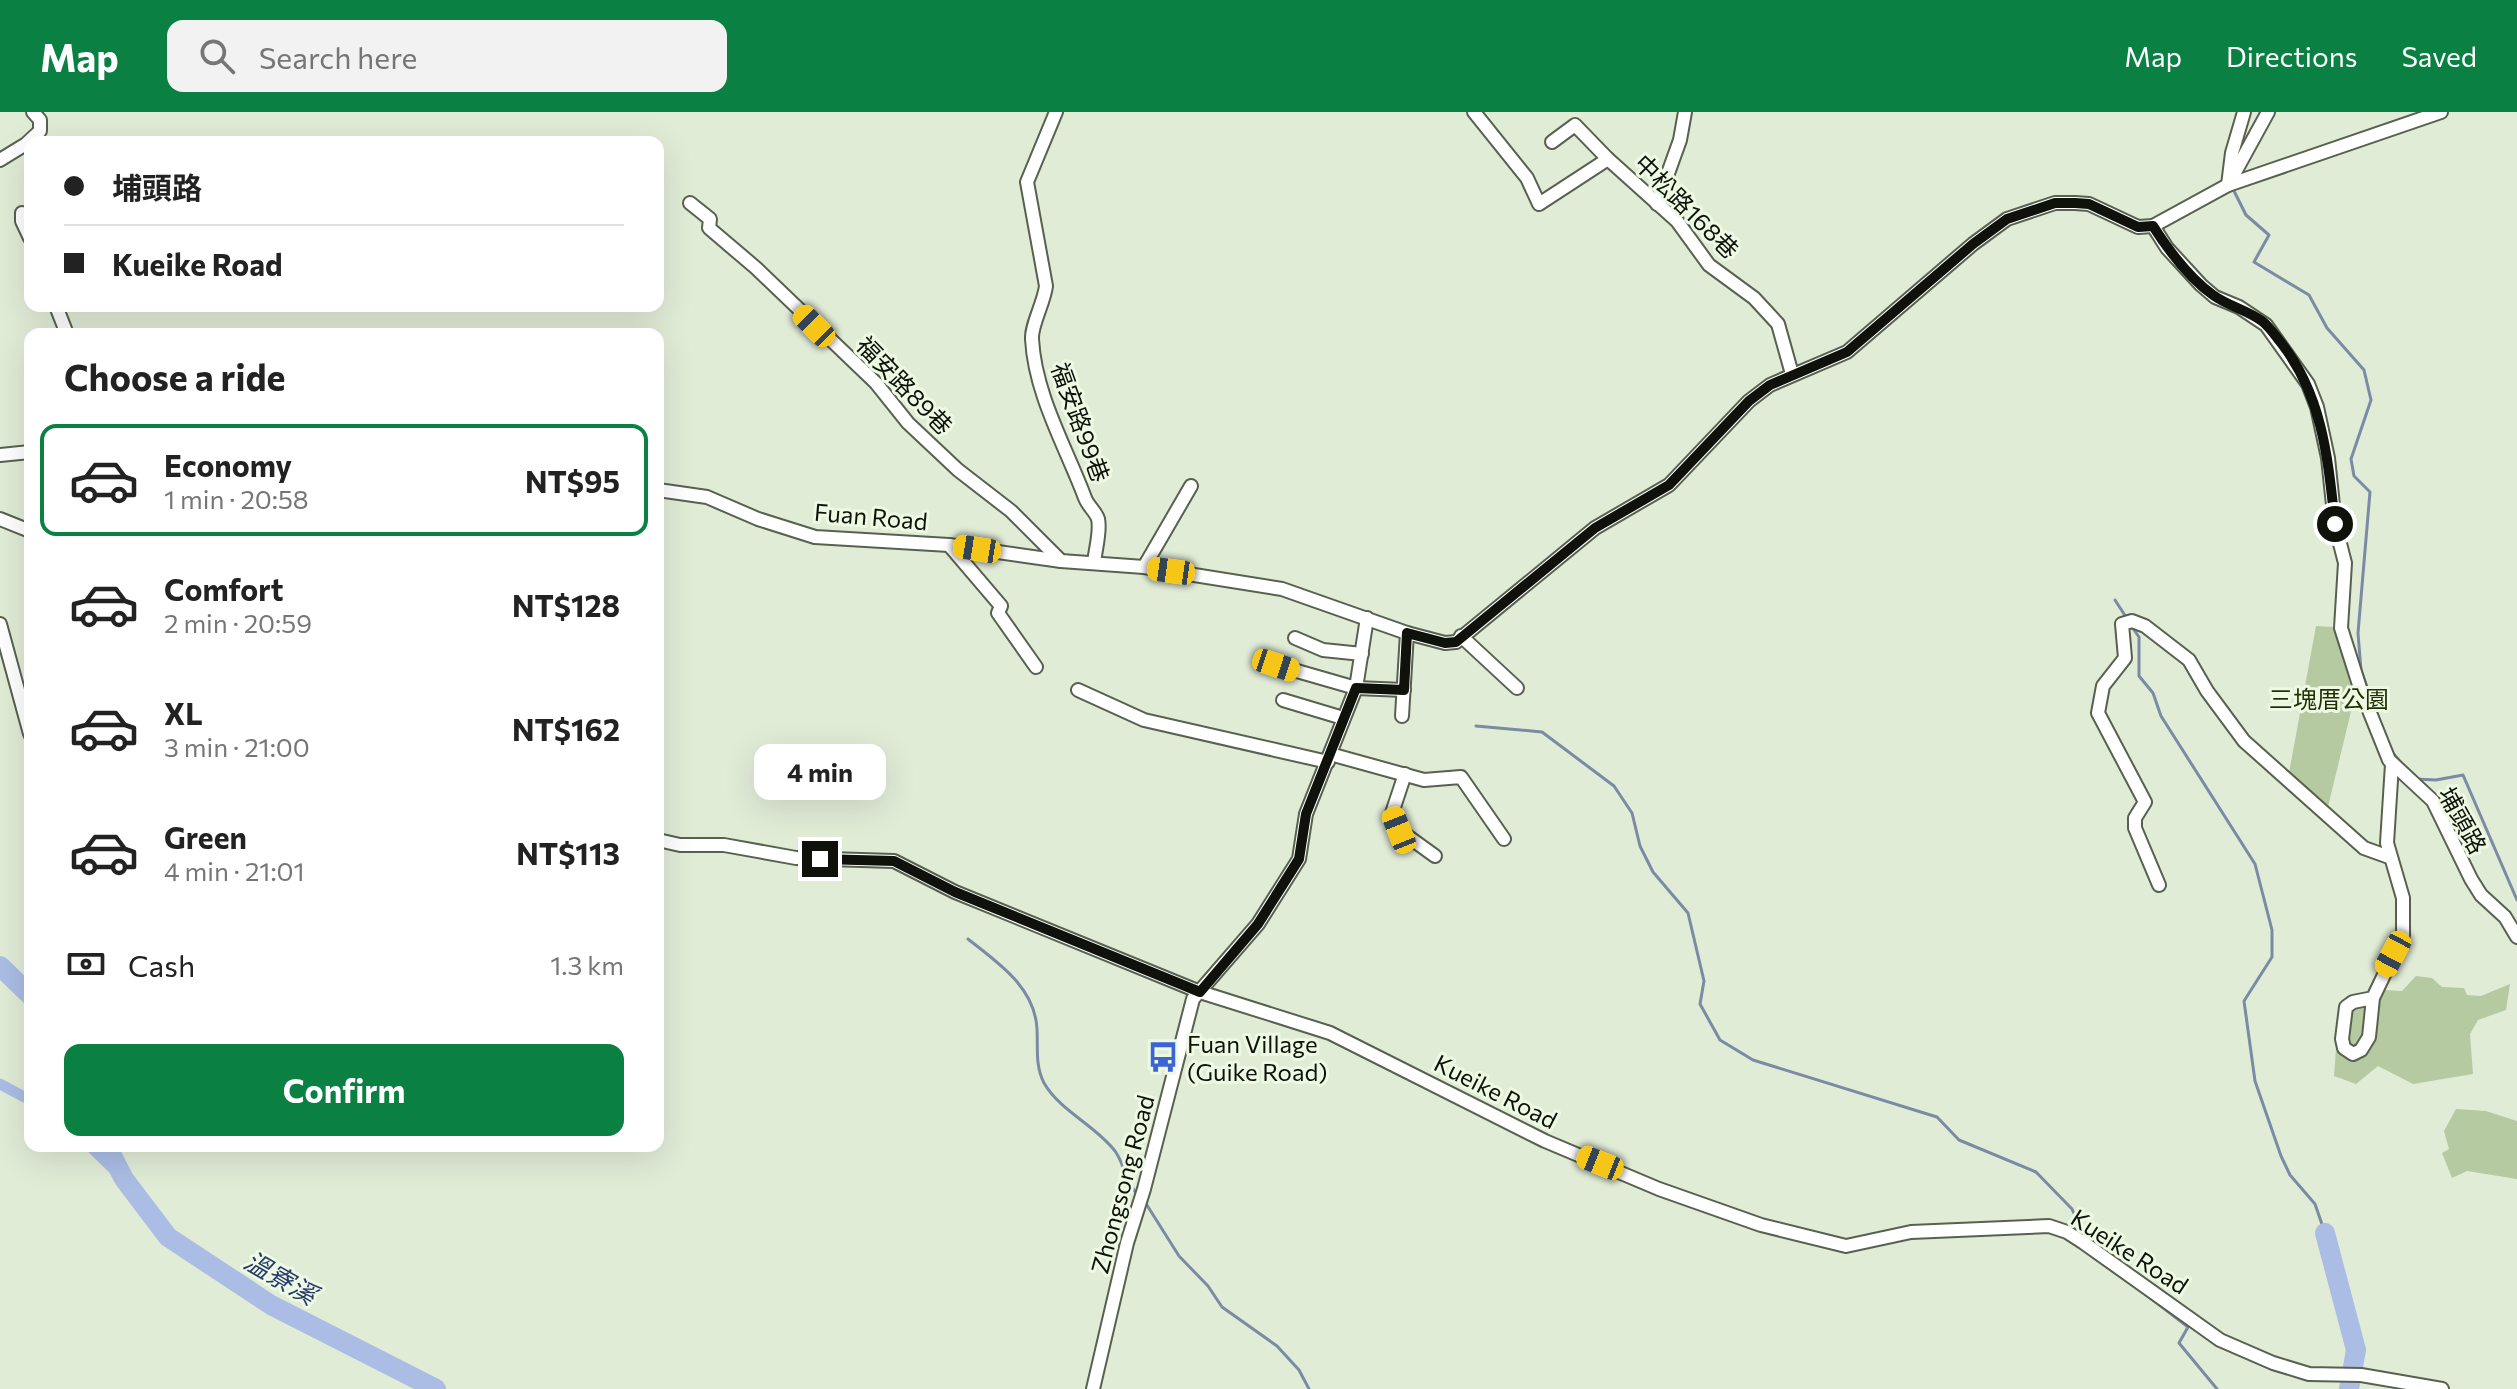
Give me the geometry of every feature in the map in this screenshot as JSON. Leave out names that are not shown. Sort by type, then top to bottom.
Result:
[{"type":"street","points":[[33,112],[40,120],[40,131],[35,136]]},
{"type":"street","name":"福安路99巷","points":[[1056,112],[1027,182],[1046,286],[1044,303],[1031,335],[1036,369],[1053,422],[1076,471],[1086,502],[1098,520],[1094,563]]},
{"type":"street","name":"中松路168巷","points":[[1474,112],[1527,178],[1539,204],[1608,159],[1677,221],[1709,265],[1754,298],[1778,324],[1792,374]]},
{"type":"street","points":[[1657,204],[1680,140],[1685,112]]},
{"type":"street","points":[[2228,185],[2232,153],[2244,112]]},
{"type":"street","points":[[2228,185],[2268,112]]},
{"type":"street","points":[[1367,618],[1407,633],[1445,643],[1456,642],[1595,528],[1669,485],[1749,401],[1792,374],[1847,352],[1973,244],[2007,219],[2055,203],[2075,203],[2089,204],[2138,227],[2153,226],[2228,185],[2441,112]]},
{"type":"street","points":[[1552,142],[1575,125],[1608,159]]},
{"type":"street","points":[[0,160],[24,145]]},
{"type":"street","name":"福安路89巷","points":[[690,203],[710,219],[709,228],[756,268],[876,383],[908,423],[958,470],[1011,511],[1061,561]]},
{"type":"street","points":[[22,213],[24,225]]},
{"type":"street","name":"埔頭路","points":[[2153,226],[2167,248],[2201,285],[2215,297],[2239,307],[2266,325],[2308,384],[2317,407],[2328,458],[2335,524],[2345,563],[2341,628],[2360,688],[2392,764],[2433,801],[2471,879],[2481,895],[2505,917],[2517,937]]},
{"type":"street","points":[[0,455],[24,453]]},
{"type":"street","points":[[1144,567],[1191,486]]},
{"type":"street","name":"Fuan Road","points":[[664,491],[707,497],[758,519],[815,537],[949,545],[1061,561],[1144,567],[1282,589],[1367,618]]},
{"type":"street","points":[[0,519],[24,529]]},
{"type":"street","points":[[949,545],[1001,606],[998,613],[1036,667]]},
{"type":"street","name":"Zhongsong Road","points":[[1093,1389],[1127,1243],[1193,999],[1258,924],[1299,859],[1306,814],[1356,688],[1367,618]]},
{"type":"street","points":[[2159,885],[2135,828],[2135,818],[2145,802],[2098,713],[2103,686],[2125,658],[2122,624],[2132,621],[2145,626],[2189,660],[2207,691],[2244,741],[2296,790],[2332,816],[2364,848],[2389,857]]},
{"type":"street","points":[[0,624],[24,712]]},
{"type":"street","points":[[1402,716],[1407,633]]},
{"type":"street","points":[[1461,636],[1517,688]]},
{"type":"street","points":[[1295,638],[1323,650],[1362,654]]},
{"type":"street","points":[[1276,665],[1356,688],[1404,690]]},
{"type":"street","points":[[1078,690],[1144,720],[1424,780],[1461,777],[1504,839]]},
{"type":"street","points":[[1283,700],[1343,718]]},
{"type":"street","points":[[2373,998],[2403,935],[2403,898],[2389,857],[2387,812],[2392,764]]},
{"type":"street","points":[[1405,774],[1392,813],[1399,830],[1435,856]]},
{"type":"street","name":"Kueike Road","points":[[664,841],[680,845],[724,845],[796,858],[894,861],[955,892],[1200,992],[1330,1033],[1545,1141],[1659,1189],[1761,1225],[1846,1246],[1911,1232],[2049,1226],[2067,1232],[2084,1243],[2220,1340],[2273,1363],[2309,1374],[2361,1375],[2442,1389]]},
{"type":"green space","name":"三塊厝公園","points":[[2316,626],[2335,627],[2354,699],[2328,807],[2289,773]]},
{"type":"green space","points":[[2416,976],[2432,978],[2442,987],[2464,988],[2467,995],[2481,996],[2510,984],[2506,1010],[2478,1020],[2470,1034],[2473,1074],[2413,1084],[2378,1066],[2356,1084],[2334,1076],[2338,1021],[2347,996],[2384,990],[2402,991]]},
{"type":"green space","points":[[2456,1109],[2486,1111],[2517,1121],[2517,1179],[2467,1171],[2452,1178],[2442,1153],[2449,1149],[2444,1131]]},
{"type":"waterway","points":[[2233,189],[2246,215],[2269,235],[2254,262],[2309,295],[2327,328],[2364,370],[2371,400],[2351,459],[2354,476],[2370,492],[2358,633],[2361,670],[2373,704]]},
{"type":"waterway","points":[[2115,600],[2126,617]]},
{"type":"waterway","points":[[2132,627],[2139,637],[2139,676],[2153,693],[2161,716],[2255,864],[2272,930],[2272,957],[2244,1001],[2255,1081],[2281,1156],[2290,1175],[2315,1204],[2325,1233]]},
{"type":"waterway","points":[[1476,726],[1542,732],[1614,786],[1632,813],[1640,846],[1653,872],[1688,913],[1704,981],[1700,1004],[1720,1040],[1753,1060],[1937,1117],[1959,1140],[2036,1172],[2072,1209],[2086,1240]]},
{"type":"waterway","points":[[2392,752],[2403,765]]},
{"type":"waterway","points":[[2416,779],[2436,780],[2463,775],[2517,900]]},
{"type":"waterway","points":[[968,939],[1022,988],[1035,1014],[1038,1063],[1044,1083],[1059,1102],[1115,1151],[1137,1194]]},
{"type":"waterway","points":[[0,966],[24,989]]},
{"type":"waterway","points":[[0,1084],[24,1097]]},
{"type":"waterway","points":[[96,1152],[124,1179]]},
{"type":"waterway","name":"溫寮溪","points":[[110,1152],[124,1179],[168,1237],[271,1305],[436,1389]]},
{"type":"waterway","points":[[1145,1202],[1179,1256],[1208,1286],[1222,1307],[1277,1346],[1299,1370],[1309,1389]]},
{"type":"waterway","points":[[2325,1233],[2356,1350],[2349,1389]]},
{"type":"waterway","points":[[2131,1283],[2188,1327],[2179,1343],[2217,1389]]},
{"type":"place","name":"Fuan Village (Guike Road)","points":[[1163,1057]]},
{"type":"route","points":[[820,859],[894,861],[955,892],[1200,992],[1258,924],[1299,859],[1306,814],[1356,688],[1404,690],[1407,633],[1445,643],[1456,642],[1595,528],[1669,485],[1749,401],[1770,385],[1847,352],[1973,244],[2007,219],[2055,203],[2089,204],[2138,227],[2153,226],[2167,248],[2201,285],[2215,297],[2263,321],[2298,366],[2317,407],[2328,458],[2335,524]]}]
